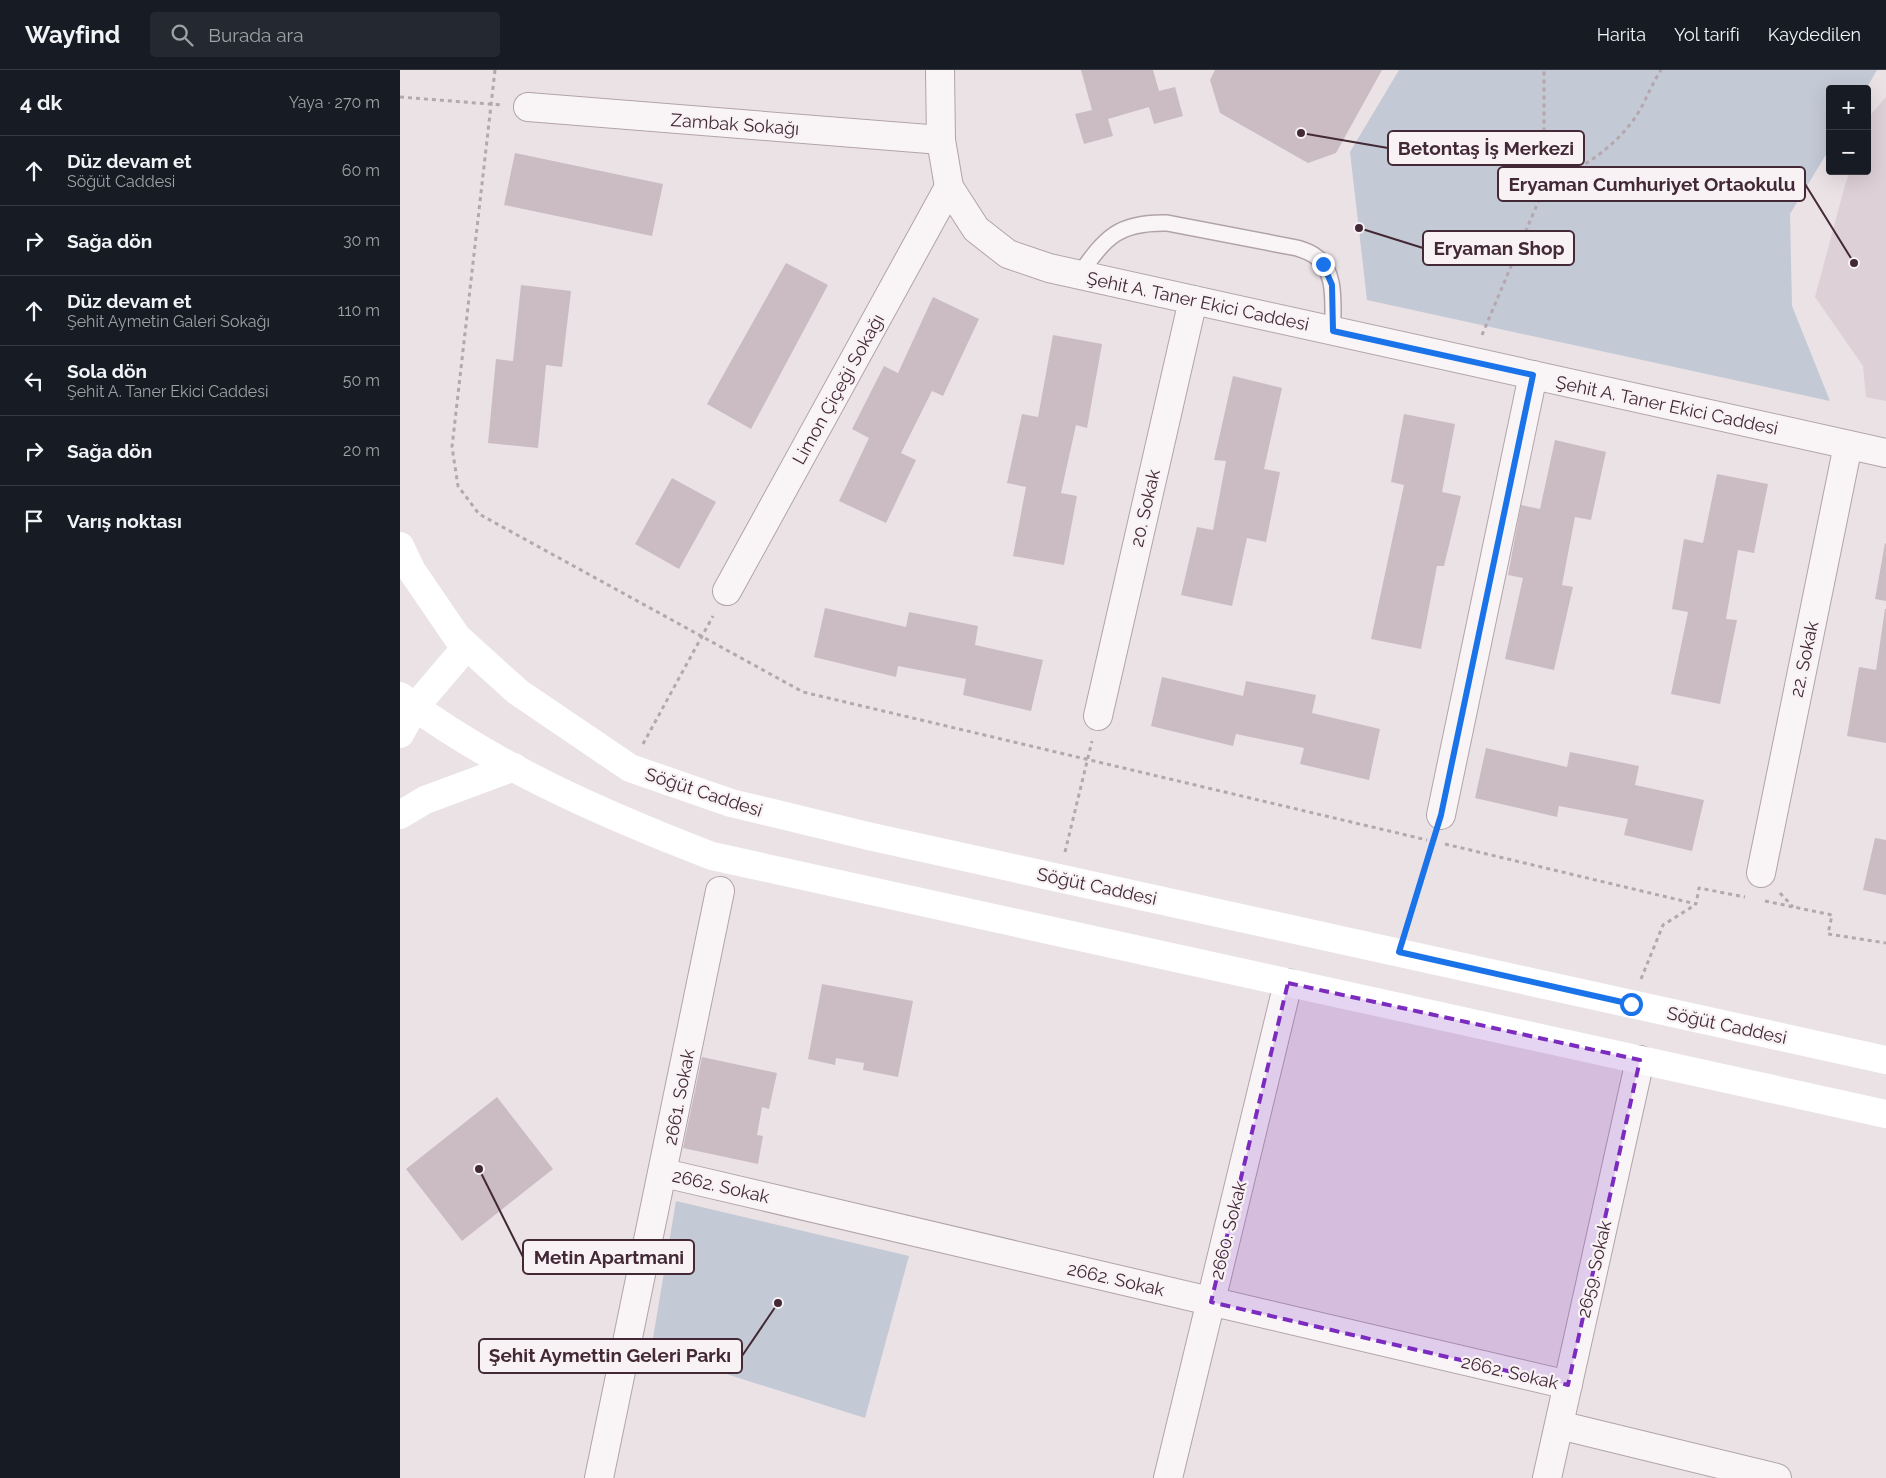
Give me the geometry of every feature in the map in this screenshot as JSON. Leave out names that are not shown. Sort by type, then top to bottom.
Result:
[{"type":"main road","name":"Söğüt Caddesi","points":[[400,546],[412,571],[457,637],[518,692],[630,768],[731,804],[1886,1060]]},
{"type":"main road","points":[[400,734],[408,702],[467,646]]},
{"type":"main road","points":[[408,702],[437,724],[514,767],[640,828],[712,856],[1886,1114]]},
{"type":"main road","points":[[400,815],[425,800],[514,767]]},
{"type":"street","name":"Şehit A. Taner Ekici Caddesi","points":[[940,70],[941,140],[949,187],[976,229],[1008,254],[1049,268],[1079,275],[1886,453]]},
{"type":"street","name":"Zambak Sokağı","points":[[528,107],[941,140]]},
{"type":"street","name":"Limon Çiçeği Sokağı","points":[[727,591],[949,187]]},
{"type":"street","name":"20. Sokak","points":[[1098,716],[1192,300]]},
{"type":"street","points":[[1441,815],[1533,375]]},
{"type":"street","name":"22. Sokak","points":[[1761,873],[1848,445]]},
{"type":"street","name":"2661. Sokak","points":[[599,1478],[664,1173],[720,891]]},
{"type":"street","name":"2660. Sokak","points":[[1168,1478],[1288,983]]},
{"type":"street","name":"2659. Sokak","points":[[1547,1478],[1640,1060]]},
{"type":"street","name":"2662. Sokak","points":[[664,1173],[1568,1385]]},
{"type":"street","points":[[1559,1425],[1777,1478]]},
{"type":"lane","points":[[1079,275],[1100,245],[1110,237],[1131,226],[1149,222],[1167,223],[1297,248],[1316,256],[1328,273],[1332,285],[1333,331]]},
{"type":"path","points":[[495,70],[452,448],[458,486],[479,514],[803,692],[1696,904]]},
{"type":"path","points":[[1471,361],[1544,188],[1544,70]]},
{"type":"path","points":[[1544,188],[1579,169],[1610,148],[1641,108],[1651,85],[1661,70]]},
{"type":"path","points":[[400,97],[528,107]]},
{"type":"path","points":[[630,768],[727,591]]},
{"type":"path","points":[[1058,878],[1098,716]]},
{"type":"path","points":[[1399,952],[1441,815]]},
{"type":"path","points":[[1631,1004],[1663,925],[1696,904],[1699,888],[1746,897]]},
{"type":"path","points":[[1755,899],[1832,915],[1828,934],[1886,943]]},
{"type":"highlighted area","points":[[1288,983],[1640,1060],[1568,1385],[1211,1302]]},
{"type":"shaded area","points":[[1399,70],[1877,70],[1868,85],[1826,85],[1826,155],[1790,214],[1792,306],[1830,401],[1367,300],[1350,152]]},
{"type":"shaded area","points":[[1886,97],[1886,401],[1866,397],[1863,366],[1815,297],[1849,175],[1871,175],[1872,113]]},
{"type":"shaded area","points":[[676,1201],[909,1256],[865,1418],[651,1350]]},
{"type":"building","points":[[1081,70],[1153,70],[1159,91],[1175,87],[1183,116],[1154,124],[1149,107],[1108,119],[1113,136],[1084,144],[1075,114],[1092,110]]},
{"type":"building","points":[[1215,70],[1382,70],[1336,153],[1308,163],[1220,113],[1210,80]]},
{"type":"building","points":[[515,153],[663,184],[652,236],[504,205]]},
{"type":"building","points":[[786,263],[828,285],[751,429],[707,404]]},
{"type":"building","points":[[521,285],[571,291],[562,367],[546,365],[538,448],[488,443],[496,359],[513,361]]},
{"type":"building","points":[[933,297],[979,319],[943,396],[932,391],[901,453],[916,460],[886,523],[839,501],[869,438],[852,429],[884,366],[898,373]]},
{"type":"building","points":[[1053,335],[1102,344],[1087,428],[1076,425],[1061,493],[1077,496],[1064,565],[1013,556],[1026,487],[1007,483],[1022,414],[1038,417]]},
{"type":"building","points":[[1233,376],[1282,388],[1264,469],[1280,472],[1266,542],[1247,538],[1232,606],[1181,595],[1197,527],[1213,530],[1226,461],[1214,460]]},
{"type":"building","points":[[1404,414],[1455,424],[1442,492],[1461,496],[1444,566],[1437,566],[1421,649],[1371,639],[1404,485],[1391,482]]},
{"type":"building","points":[[1555,440],[1606,452],[1591,520],[1575,517],[1562,585],[1573,587],[1554,670],[1505,659],[1523,578],[1508,575],[1521,505],[1540,509]]},
{"type":"building","points":[[1717,474],[1768,484],[1754,553],[1738,550],[1726,619],[1737,620],[1720,704],[1671,694],[1688,612],[1672,609],[1684,539],[1703,543]]},
{"type":"building","points":[[672,478],[716,502],[679,569],[635,544]]},
{"type":"building","points":[[1886,544],[1886,601],[1875,599]]},
{"type":"building","points":[[825,608],[906,627],[909,612],[978,626],[975,645],[1043,660],[1031,711],[963,695],[966,679],[898,666],[896,677],[814,657]]},
{"type":"building","points":[[1885,609],[1886,743],[1847,736],[1859,667],[1876,670]]},
{"type":"building","points":[[1162,677],[1243,696],[1246,681],[1316,695],[1312,713],[1380,729],[1369,780],[1300,764],[1304,748],[1236,734],[1233,746],[1151,726]]},
{"type":"building","points":[[1486,748],[1567,767],[1570,752],[1639,766],[1635,785],[1704,800],[1692,851],[1624,835],[1628,819],[1559,806],[1557,817],[1475,798]]},
{"type":"building","points":[[1875,838],[1886,840],[1886,895],[1863,890]]},
{"type":"building","points":[[822,984],[913,1001],[898,1077],[863,1070],[864,1063],[836,1058],[835,1065],[808,1059]]},
{"type":"building","points":[[702,1057],[777,1073],[769,1109],[762,1107],[757,1135],[763,1136],[758,1164],[683,1148]]},
{"type":"building","points":[[497,1097],[553,1169],[462,1241],[406,1169]]},
{"type":"place","name":"Betontaş İş Merkezi","points":[[1301,133]]},
{"type":"place","name":"Eryaman Shop","points":[[1359,228]]},
{"type":"place","name":"Eryaman Cumhuriyet Ortaokulu","points":[[1854,263]]},
{"type":"place","name":"Metin Apartmani","points":[[479,1169]]},
{"type":"place","name":"Şehit Aymettin Geleri Parkı","points":[[778,1303]]},
{"type":"route","points":[[1323,264],[1332,285],[1333,331],[1533,375],[1441,815],[1399,952],[1631,1004]]}]
